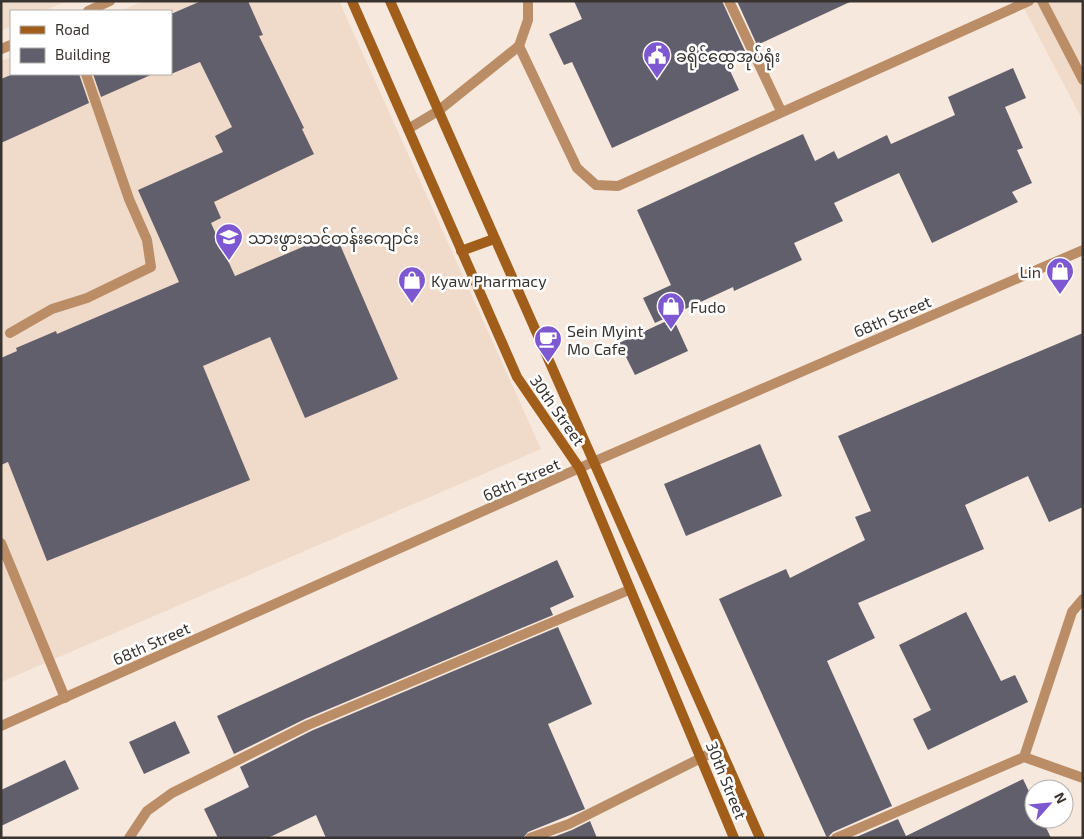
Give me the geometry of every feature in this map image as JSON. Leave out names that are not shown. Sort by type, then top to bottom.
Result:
[{"type":"main road","name":"30th Street","points":[[352,1],[517,377],[580,469],[734,838]]},
{"type":"main road","name":"30th Street","points":[[390,1],[719,749],[760,838]]},
{"type":"main road","points":[[461,251],[494,239]]},
{"type":"street","points":[[90,10],[110,1]]},
{"type":"street","points":[[408,129],[438,111],[519,46],[528,20],[528,1]]},
{"type":"street","points":[[729,1],[781,111]]},
{"type":"street","points":[[519,46],[576,168],[596,185],[618,186],[1029,1]]},
{"type":"street","points":[[1042,1],[1083,80]]},
{"type":"street","points":[[10,333],[52,309],[86,298],[151,267],[147,240],[129,200],[86,75]]},
{"type":"street","name":"68th Street","points":[[1,726],[593,462],[1083,250]]},
{"type":"street","points":[[1,543],[66,698]]},
{"type":"street","points":[[129,838],[147,811],[172,793],[308,725],[629,590]]},
{"type":"street","points":[[1024,758],[1072,612],[1083,600]]},
{"type":"street","points":[[530,838],[569,824],[719,749]]},
{"type":"street","points":[[836,838],[1024,758],[1083,778]]},
{"type":"shaded area","points":[[1,1],[67,1],[46,10],[10,10],[10,26],[1,31]]},
{"type":"shaded area","name":"သားဖွားသင်တန်းကျောင်း","points":[[144,1],[339,1],[541,449],[1,682],[1,61],[10,57],[10,75],[172,75],[172,10],[122,10]]},
{"type":"shaded area","points":[[1020,1],[1083,1],[1083,121]]},
{"type":"building","points":[[201,1],[248,1],[263,35],[259,36],[304,128],[302,129],[314,154],[214,202],[221,218],[211,223],[235,276],[335,233],[398,379],[305,418],[270,337],[203,366],[250,480],[47,561],[8,462],[1,465],[1,358],[17,351],[16,348],[56,331],[57,334],[179,282],[138,190],[223,152],[215,136],[232,127],[200,62],[172,74],[172,14]]},
{"type":"building","name":"ခရိုင်ထွေအုပ်ရုံး","points":[[574,1],[722,1],[745,51],[725,60],[739,90],[612,148],[572,62],[564,65],[549,34],[582,19]]},
{"type":"building","points":[[737,1],[852,1],[757,45]]},
{"type":"building","points":[[1013,68],[1026,98],[1005,107],[1023,148],[1017,150],[1032,183],[1012,192],[1018,202],[932,243],[899,173],[834,203],[843,221],[794,243],[802,260],[734,291],[733,287],[655,323],[643,298],[671,285],[637,210],[803,134],[815,161],[834,151],[838,159],[887,135],[891,144],[955,115],[948,97]]},
{"type":"building","points":[[11,75],[79,75],[89,103],[1,143],[1,79]]},
{"type":"building","points":[[93,75],[151,75],[101,97]]},
{"type":"building","points":[[673,318],[688,351],[635,375],[619,343]]},
{"type":"building","points":[[1083,333],[1083,507],[1049,522],[1028,476],[965,505],[984,549],[858,603],[875,638],[827,661],[892,806],[833,832],[827,838],[719,599],[786,569],[790,578],[865,540],[855,517],[871,511],[838,436]]},
{"type":"building","points":[[760,444],[782,496],[686,536],[664,484]]},
{"type":"building","points":[[557,560],[574,597],[550,608],[553,615],[305,719],[234,754],[217,716]]},
{"type":"building","points":[[966,612],[1001,681],[1015,675],[1028,702],[928,750],[913,719],[931,710],[899,645]]},
{"type":"building","points":[[558,627],[592,704],[548,724],[585,809],[528,832],[523,838],[326,838],[316,815],[268,838],[218,838],[204,809],[249,787],[240,767],[311,731]]},
{"type":"building","points":[[175,721],[190,753],[144,774],[129,742]]},
{"type":"building","points":[[65,760],[79,789],[1,826],[1,790]]},
{"type":"building","points":[[1023,779],[1024,829],[1047,829],[1051,838],[854,838],[898,819],[906,836]]},
{"type":"building","points":[[590,821],[597,838],[551,838],[572,830]]},
{"type":"place","name":"ခရိုင်ထွေအုပ်ရုံး","points":[[657,79]]},
{"type":"place","name":"သားဖွားသင်တန်းကျောင်း","points":[[229,261]]},
{"type":"place","name":"Lin","points":[[1060,295]]},
{"type":"place","name":"Kyaw Pharmacy","points":[[412,304]]},
{"type":"place","name":"Fudo","points":[[671,330]]},
{"type":"place","name":"Sein Myint Mo Cafe","points":[[548,363]]}]
